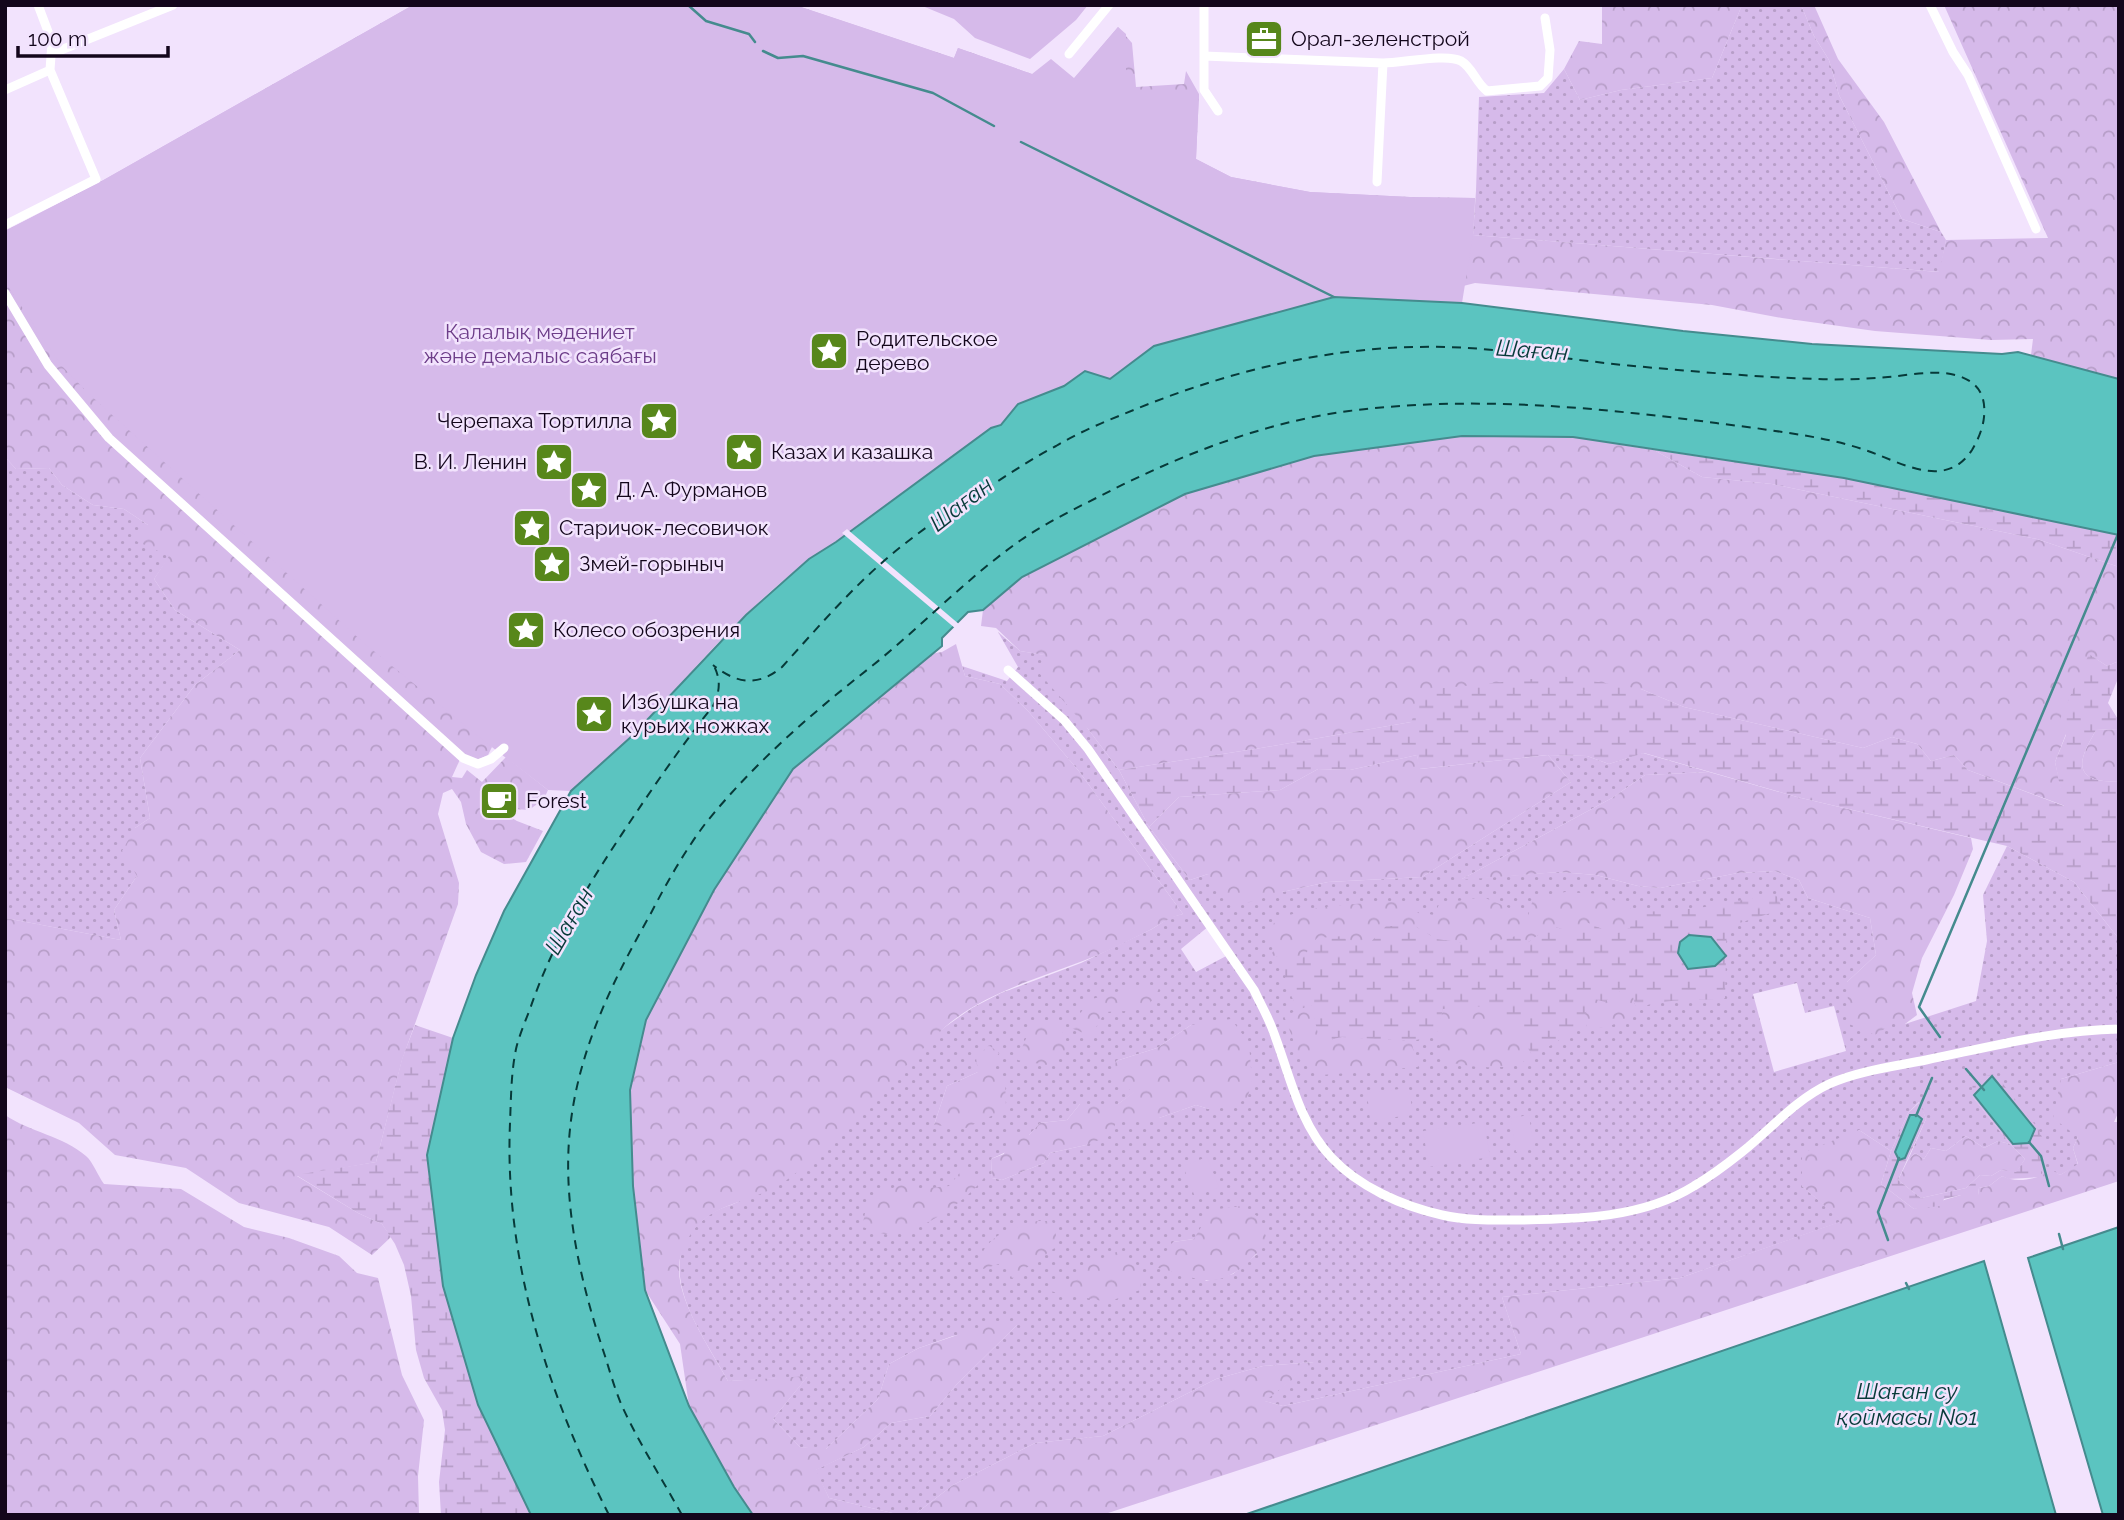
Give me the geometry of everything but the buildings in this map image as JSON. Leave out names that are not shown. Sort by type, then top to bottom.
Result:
[{"type":"street","points":[[5,225],[96,179],[50,70],[52,42],[38,5]]},
{"type":"street","points":[[51,54],[173,5]]},
{"type":"street","points":[[1069,54],[1109,5]]},
{"type":"street","points":[[1204,5],[1204,90],[1218,111]]},
{"type":"street","points":[[1930,5],[1953,52],[1968,75],[2036,229]]},
{"type":"street","points":[[1204,56],[1382,63],[1447,57],[1460,60],[1487,91],[1540,86],[1548,78],[1550,50],[1545,18]]},
{"type":"street","points":[[1377,182],[1382,63]]},
{"type":"street","points":[[5,90],[50,70]]},
{"type":"street","points":[[5,293],[48,365],[109,438],[463,758],[478,764],[491,759],[504,748]]},
{"type":"street","points":[[1009,670],[1064,720],[1088,749],[1254,990],[1272,1027],[1295,1094],[1313,1133],[1330,1156],[1346,1172],[1411,1206],[1475,1221],[1584,1217],[1638,1209],[1693,1187],[1743,1151],[1799,1104],[1830,1084],[1902,1065],[2053,1034],[2119,1029]]},
{"type":"green space","name":"Қалалық мәдениет және демалыс саябағы","points":[[413,5],[795,5],[954,58],[958,48],[1032,74],[482,729],[492,747],[488,755],[477,760],[462,755],[452,777],[462,778],[467,770],[482,782],[506,757],[548,790],[544,799],[529,810],[513,809],[505,814],[543,831],[526,862],[504,864],[481,852],[466,824],[461,802],[452,789],[443,793],[438,814],[459,883],[458,904],[402,1060],[376,1162],[297,1176],[358,1213],[382,1224],[391,1237],[372,1255],[329,1227],[239,1203],[186,1168],[115,1155],[79,1123],[5,1087],[5,918],[121,940],[114,910],[137,876],[122,851],[135,828],[150,818],[140,758],[195,685],[240,650],[175,610],[154,579],[169,556],[134,540],[148,525],[124,509],[93,505],[62,485],[49,468],[16,469],[5,457],[5,231],[100,182]]},
{"type":"green space","name":"Қалалық мәдениет және демалыс саябағы","points":[[413,5],[795,5],[954,58],[958,48],[1032,74],[1051,59],[1074,78],[1118,27],[1126,34],[1126,94],[1199,94],[1196,159],[1231,177],[1310,192],[1475,198],[1473,235],[1462,303],[1334,297],[1154,346],[1110,379],[1085,371],[1064,386],[1018,404],[1001,426],[991,428],[780,583],[729,631],[627,741],[571,791],[548,790],[364,643],[88,393],[61,365],[5,282],[5,231],[100,182]]},
{"type":"green space","points":[[920,5],[1088,5],[1076,20],[1030,59],[975,38],[954,19]]},
{"type":"green space","points":[[1602,5],[1742,5],[1712,78],[1621,90],[1580,100],[1564,69],[1579,41],[1602,44]]},
{"type":"green space","points":[[1742,5],[1801,5],[1814,36],[1829,60],[1839,95],[1902,219],[1941,232],[1946,240],[1940,272],[1473,235],[1479,97],[1544,93],[1564,69],[1580,100],[1621,90],[1712,78]]},
{"type":"green space","points":[[1801,5],[1814,5],[1838,59],[1884,122],[1941,232],[1902,219],[1839,95],[1829,60],[1814,36]]},
{"type":"green space","points":[[1944,5],[2119,5],[2119,379],[2031,355],[2033,339],[1991,340],[1875,331],[1712,305],[1475,283],[1428,295],[1012,152],[1118,27],[1132,43],[1136,87],[1184,84],[1186,71],[1199,94],[1196,159],[1231,177],[1310,192],[1475,198],[1473,235],[1939,272],[1946,240],[2048,238]]},
{"type":"green space","points":[[1462,436],[1573,437],[1654,450],[1702,477],[1772,484],[2037,539],[2119,567],[2119,661],[2107,666],[2090,655],[2055,762],[2065,806],[1968,770],[1954,755],[1931,761],[1917,744],[1892,737],[1863,748],[1684,707],[1641,689],[1411,722],[1119,770],[1088,729],[1040,674],[1044,655],[1020,651],[996,628],[981,626],[983,610],[1022,577],[1185,494],[1314,456]]},
{"type":"green space","points":[[1654,450],[1844,478],[2118,534],[2119,567],[2037,539],[1772,484],[1702,477]]},
{"type":"green space","points":[[5,457],[16,469],[49,468],[62,485],[93,505],[124,509],[148,525],[170,556],[154,579],[175,610],[240,650],[195,685],[140,758],[150,818],[135,828],[137,876],[114,910],[121,940],[5,918]]},
{"type":"green space","points":[[998,632],[1020,651],[1045,655],[1088,729],[1119,770],[1149,827],[1190,880],[1208,874],[1282,892],[1328,882],[1422,877],[1571,782],[1548,755],[1587,756],[1609,764],[1643,753],[1709,772],[1645,775],[1612,798],[1462,879],[1559,872],[1596,875],[1638,886],[1660,888],[1738,873],[1775,871],[1799,880],[1808,898],[1870,918],[1876,955],[1847,982],[1892,1024],[1905,1024],[1976,1001],[1987,941],[1983,895],[2007,846],[2074,882],[2119,939],[2119,1062],[2061,1079],[2078,1137],[2073,1148],[2078,1165],[2060,1175],[2052,1171],[2041,1177],[2041,1156],[1972,1096],[2010,1144],[1998,1141],[1984,1148],[1966,1136],[1946,1151],[1931,1148],[1924,1159],[1915,1153],[1908,1160],[1926,1119],[1919,1102],[1908,1113],[1891,1151],[1859,1130],[1802,1186],[1843,1221],[1680,1278],[1502,1297],[1521,1354],[1283,1406],[1264,1401],[1314,1362],[1263,1366],[1216,1379],[1103,1436],[1035,1443],[953,1485],[914,1515],[901,1515],[829,1498],[815,1470],[864,1447],[891,1423],[930,1416],[957,1384],[1017,1325],[953,1336],[919,1348],[889,1364],[878,1399],[825,1450],[800,1447],[773,1419],[807,1377],[728,1381],[693,1319],[684,1297],[680,1275],[681,1253],[690,1233],[712,1213],[738,1202],[945,1027],[972,1008],[1001,993],[1081,963],[1171,917],[1183,914],[1078,770],[1028,711],[1000,684],[965,676],[962,666],[1007,681],[1018,667]],"holes":[[[1209,926],[1230,954],[1196,972],[1181,949]],[[1797,983],[1805,1013],[1834,1006],[1846,1051],[1774,1072],[1753,994]],[[1191,1025],[1209,1109],[1196,1105],[1159,1118],[1116,1118],[1086,1145],[1050,1153],[1044,1163],[1002,1180],[992,1178],[991,1159],[1018,1144],[1040,1123],[1067,1120],[1080,1104],[1118,1104],[1135,1092],[1116,1061],[1157,1048]],[[978,1072],[934,1125],[947,1086]],[[1194,1239],[1257,1254],[1233,1274],[1206,1281],[1173,1242]]]},
{"type":"green space","points":[[956,644],[965,676],[1000,684],[1028,711],[1078,770],[1183,914],[1107,951],[1002,992],[963,1014],[941,1031],[801,1169],[773,1188],[713,1213],[689,1236],[681,1255],[681,1285],[702,1337],[728,1381],[808,1376],[773,1419],[800,1447],[826,1449],[878,1399],[889,1364],[919,1348],[1002,1320],[1017,1325],[957,1384],[930,1416],[891,1423],[864,1447],[816,1470],[829,1498],[901,1515],[753,1515],[734,1487],[689,1406],[680,1344],[645,1290],[633,1186],[630,1090],[646,1020],[714,890],[793,769],[930,654],[942,652]]},
{"type":"green space","points":[[2089,654],[2107,666],[2119,661],[2119,676],[2108,703],[2119,721],[2119,729],[2096,730],[2082,761],[2082,767],[2093,779],[2119,782],[2119,939],[2074,882],[2007,846],[1797,797],[1644,753],[1609,764],[1587,756],[1548,755],[1419,769],[1417,755],[1350,770],[1318,769],[1280,790],[1179,797],[1149,827],[1119,770],[1411,722],[1425,690],[1561,676],[1641,689],[1684,707],[1863,748],[1892,737],[1917,744],[1931,761],[1954,755],[1968,770],[2064,806],[2055,762],[2066,735],[2060,719]]},
{"type":"green space","points":[[2119,729],[2119,782],[2093,779],[2085,773],[2082,761],[2096,730]]},
{"type":"green space","points":[[1417,755],[1420,769],[1548,755],[1571,782],[1422,877],[1328,882],[1282,892],[1234,907],[1208,874],[1190,880],[1149,827],[1179,797],[1280,790],[1318,769],[1350,770]]},
{"type":"green space","points":[[1709,772],[1797,797],[1971,838],[1973,849],[1954,895],[1922,958],[1912,993],[1917,1015],[1905,1024],[1892,1024],[1875,1035],[1849,1024],[1847,982],[1876,955],[1870,918],[1808,898],[1799,880],[1775,871],[1738,873],[1660,888],[1638,886],[1596,875],[1559,872],[1460,880],[1612,798],[1645,775]]},
{"type":"green space","points":[[1565,892],[1601,894],[1635,911],[1630,928],[1614,934],[1583,921],[1574,932],[1551,926],[1527,943],[1516,936],[1481,945],[1436,939],[1415,926],[1367,946],[1349,945],[1301,960],[1270,956],[1277,946],[1261,937],[1277,921],[1323,907],[1411,901],[1418,913],[1435,915],[1439,904],[1483,897],[1528,916],[1533,899]]},
{"type":"green space","points":[[1776,895],[1781,905],[1771,913],[1733,925],[1727,934],[1725,955],[1721,948],[1715,966],[1726,956],[1725,998],[1669,1001],[1636,1009],[1633,996],[1617,991],[1605,1002],[1594,999],[1583,1018],[1588,1022],[1585,1029],[1571,1033],[1532,1055],[1519,1033],[1489,1006],[1443,1009],[1436,1036],[1411,1041],[1342,1037],[1320,1042],[1311,1005],[1298,1010],[1288,989],[1280,957],[1301,960],[1317,938],[1344,936],[1349,945],[1367,946],[1386,926],[1415,926],[1436,939],[1481,945],[1516,936],[1527,943],[1551,926],[1574,932],[1583,921],[1614,934],[1630,928],[1635,911],[1690,909]]},
{"type":"green space","points":[[1130,988],[1159,988],[1155,997],[1144,1007],[1130,1011],[1105,1012],[1091,1036],[1071,1028],[1089,1000]]},
{"type":"green space","points":[[1617,991],[1633,996],[1636,1009],[1613,1025],[1585,1029],[1588,1022],[1582,1019],[1594,998]]},
{"type":"green space","points":[[1311,1005],[1321,1042],[1342,1037],[1411,1041],[1418,1067],[1322,1075],[1300,1057],[1284,1016]]},
{"type":"green space","points":[[1489,1006],[1519,1033],[1532,1055],[1523,1062],[1506,1067],[1473,1066],[1444,1061],[1436,1036],[1443,1009]]},
{"type":"green space","points":[[1231,1019],[1249,1043],[1252,1081],[1247,1100],[1209,1109],[1196,1105],[1159,1118],[1117,1118],[1112,1135],[1086,1145],[1050,1153],[1044,1163],[1002,1180],[992,1178],[991,1159],[1004,1154],[1009,1131],[1029,1135],[1040,1123],[1067,1120],[1080,1104],[1118,1104],[1134,1092],[1112,1081],[1116,1061],[1157,1048],[1191,1025]]},
{"type":"green space","points":[[1060,1021],[1067,1051],[1046,1065],[1017,1060],[1032,1024]]},
{"type":"green space","points":[[415,1025],[453,1038],[427,1155],[478,1405],[531,1515],[441,1515],[439,1482],[445,1430],[442,1410],[424,1378],[416,1350],[411,1296],[404,1265],[382,1224],[358,1213],[296,1175],[376,1162],[402,1059]]},
{"type":"green space","points":[[989,1045],[999,1053],[991,1065],[1005,1078],[1006,1109],[966,1128],[934,1125],[947,1086],[978,1072],[976,1058]]},
{"type":"green space","points":[[2119,1062],[2119,1111],[2114,1122],[2119,1122],[2119,1181],[1102,1515],[914,1515],[953,1485],[1035,1443],[1103,1436],[1216,1379],[1263,1366],[1315,1362],[1265,1401],[1283,1406],[1521,1354],[1502,1297],[1680,1278],[1842,1221],[1802,1186],[1802,1153],[1859,1130],[1891,1151],[1881,1184],[1914,1209],[1961,1195],[1978,1195],[1979,1188],[1989,1186],[2002,1176],[2014,1180],[2027,1179],[2052,1170],[2060,1175],[2078,1164],[2073,1148],[2078,1137],[2053,1118],[2061,1079]]},
{"type":"green space","points":[[1995,1074],[2037,1127],[2045,1143],[2041,1156],[2041,1177],[2008,1179],[2002,1176],[1989,1186],[1979,1188],[1978,1195],[1961,1195],[1944,1199],[1940,1206],[1914,1209],[1881,1184],[1891,1151],[1908,1113],[1920,1102],[1926,1119],[1898,1180],[1921,1198],[1966,1188],[1980,1175],[1991,1176],[2001,1170],[2016,1172],[2025,1159],[1972,1096],[1973,1078]]},
{"type":"green space","points":[[1409,1088],[1413,1115],[1370,1120],[1367,1093]]},
{"type":"green space","points":[[5,1115],[77,1149],[89,1159],[104,1184],[181,1189],[244,1227],[289,1238],[339,1256],[357,1273],[378,1278],[402,1375],[424,1420],[418,1476],[419,1515],[5,1515]]},
{"type":"green space","points":[[1529,1115],[1534,1149],[1516,1152],[1511,1118]]},
{"type":"green space","points":[[1484,1122],[1490,1157],[1429,1167],[1423,1131]]},
{"type":"green space","points":[[1966,1136],[1984,1148],[1998,1141],[2010,1144],[2025,1159],[2016,1173],[2001,1170],[1991,1176],[1980,1175],[1966,1188],[1921,1198],[1898,1180],[1908,1160],[1915,1153],[1924,1159],[1931,1148],[1946,1151]]},
{"type":"green space","points":[[1207,1157],[1219,1187],[1195,1197],[1183,1166]]},
{"type":"green space","points":[[962,1170],[984,1178],[966,1197],[941,1215],[901,1232],[886,1234],[862,1227],[867,1204],[881,1193],[907,1182],[918,1189],[949,1186]]},
{"type":"green space","points":[[1242,1206],[1260,1218],[1267,1240],[1240,1269],[1223,1278],[1204,1280],[1155,1267],[1173,1242],[1194,1239],[1211,1210]]},
{"type":"green space","points":[[1037,1221],[1052,1221],[1056,1233],[1056,1247],[1012,1278],[1005,1262],[983,1269],[979,1259],[996,1237]]},
{"type":"green space","points":[[1121,1250],[1141,1269],[1140,1290],[1108,1302],[1049,1291],[1050,1284],[1077,1280],[1078,1269]]},
{"type":"water","name":"Шаған","points":[[1334,297],[1462,303],[1812,344],[2002,354],[2018,352],[2119,379],[2119,535],[1844,478],[1573,437],[1462,436],[1314,456],[1185,494],[1022,577],[983,610],[968,612],[942,638],[942,646],[793,769],[714,890],[646,1020],[630,1090],[633,1186],[645,1290],[689,1406],[734,1487],[753,1515],[531,1515],[478,1405],[443,1286],[427,1155],[453,1038],[476,975],[504,911],[571,791],[632,736],[746,615],[809,559],[991,428],[1001,425],[1018,404],[1064,386],[1085,371],[1110,379],[1154,346]]},
{"type":"water","points":[[1689,935],[1711,937],[1726,956],[1715,966],[1688,969],[1678,953],[1680,942]]},
{"type":"water","points":[[1992,1076],[2035,1129],[2029,1143],[2013,1144],[1974,1095]]},
{"type":"water","points":[[1910,1115],[1917,1115],[1922,1119],[1905,1158],[1899,1160],[1895,1152]]},
{"type":"water","points":[[2119,1227],[2119,1515],[2103,1515],[2028,1258]]},
{"type":"water","name":"Шаған су қоймасы No1","points":[[1984,1261],[2056,1515],[1244,1515]]},
{"type":"pier","points":[[847,529],[960,625],[956,629],[842,533]]},
{"type":"waterway","points":[[688,5],[706,21],[749,34],[755,42]]},
{"type":"waterway","points":[[763,51],[778,58],[803,56],[933,93],[994,126]]},
{"type":"waterway","points":[[1021,142],[1334,297]]},
{"type":"waterway","points":[[1940,1037],[1919,1007],[2118,534]]},
{"type":"waterway","points":[[1966,1069],[1984,1090]]},
{"type":"waterway","points":[[1916,1116],[1932,1078]]},
{"type":"waterway","points":[[2029,1142],[2041,1156],[2049,1186]]},
{"type":"waterway","points":[[1888,1240],[1878,1212],[1899,1158]]},
{"type":"waterway","points":[[2059,1234],[2063,1249]]},
{"type":"waterway","points":[[1906,1283],[1909,1289]]},
{"type":"ferry route","points":[[682,1515],[622,1406],[588,1301],[571,1215],[568,1158],[574,1100],[589,1045],[610,992],[683,857],[723,802],[784,740],[827,702],[1001,554],[1055,519],[1142,475],[1199,451],[1288,423],[1384,407],[1455,404],[1562,407],[1663,416],[1801,435],[1847,444],[1915,468],[1940,471],[1952,468],[1972,450],[1983,425],[1984,403],[1980,391],[1972,382],[1959,376],[1941,373],[1845,379],[1769,377],[1437,347],[1393,348],[1306,358],[1220,379],[1075,435],[961,504],[907,542],[857,586],[782,667],[773,673],[748,681],[731,676],[713,665]]},
{"type":"ferry route","points":[[609,1515],[587,1469],[549,1374],[523,1275],[514,1225],[510,1174],[513,1067],[519,1039],[540,983],[576,908],[645,799],[713,706],[719,686],[714,666]]},
{"type":"place","name":"Орал-зеленстрой","points":[[1264,39]]},
{"type":"place","name":"Родительское дерево","points":[[829,351]]},
{"type":"place","name":"Черепаха Тортилла","points":[[659,421]]},
{"type":"place","name":"Казах и казашка","points":[[744,452]]},
{"type":"place","name":"В. И. Ленин","points":[[554,462]]},
{"type":"place","name":"Д. А. Фурманов","points":[[589,490]]},
{"type":"place","name":"Старичок-лесовичок","points":[[532,528]]},
{"type":"place","name":"Змей-горыныч","points":[[552,564]]},
{"type":"place","name":"Колесо обозрения","points":[[526,630]]},
{"type":"place","name":"Избушка на курьих ножках","points":[[594,714]]},
{"type":"place","name":"Forest","points":[[499,801]]}]
